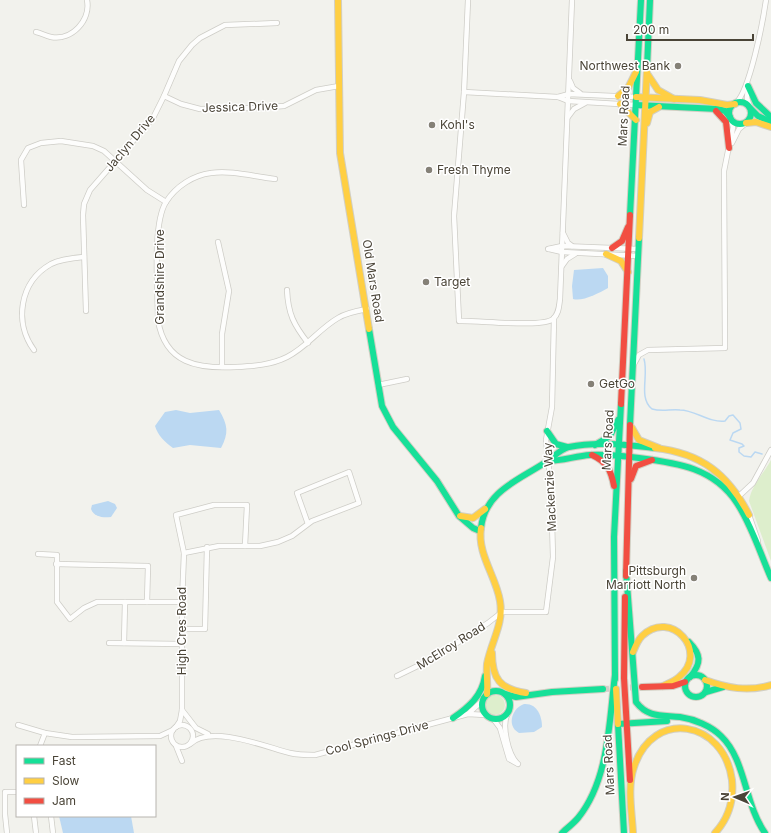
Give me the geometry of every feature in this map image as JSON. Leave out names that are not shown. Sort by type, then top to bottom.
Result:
[{"type":"main road","name":"Old Mars Road","points":[[338,0],[340,153],[382,406],[386,417],[437,481],[459,516],[473,528],[480,531]]},
{"type":"main road","name":"Mars Road","points":[[624,833],[615,675],[614,537],[641,0]]},
{"type":"main road","name":"Mars Road","points":[[633,833],[626,724],[624,610],[632,374],[650,0]]},
{"type":"main road","points":[[618,96],[628,88],[638,70]]},
{"type":"main road","points":[[647,71],[656,89],[662,94],[674,98]]},
{"type":"main road","points":[[748,86],[756,103],[771,117]]},
{"type":"main road","points":[[636,97],[700,100],[727,105],[744,103],[758,116],[771,122]]},
{"type":"main road","points":[[731,118],[730,108],[736,103]]},
{"type":"main road","points":[[620,104],[636,120]]},
{"type":"main road","points":[[636,105],[723,110],[737,124],[756,122],[771,127]]},
{"type":"main road","points":[[641,176],[646,146],[648,118],[652,110],[659,107]]},
{"type":"main road","points":[[746,123],[751,117],[750,107]]},
{"type":"main road","points":[[709,109],[719,112],[726,119],[729,148]]},
{"type":"main road","points":[[612,248],[622,241],[630,221]]},
{"type":"main road","points":[[606,254],[621,261],[628,273]]},
{"type":"main road","points":[[595,445],[604,441],[612,432],[620,412]]},
{"type":"main road","points":[[631,424],[634,435],[639,440],[659,448]]},
{"type":"main road","points":[[547,431],[556,444],[568,448]]},
{"type":"main road","points":[[459,516],[473,518],[486,508],[498,492],[507,485],[548,461],[554,454],[568,448],[595,445],[659,448],[695,457],[721,474],[739,495],[749,514]]},
{"type":"main road","points":[[548,461],[559,461],[592,455],[618,456],[652,460],[671,460],[696,468],[718,482],[736,502],[771,578]]},
{"type":"main road","points":[[592,455],[604,461],[610,468],[616,495]]},
{"type":"main road","points":[[628,488],[632,472],[636,466],[652,460]]},
{"type":"main road","points":[[486,508],[480,531],[484,560],[499,596],[502,612],[487,666],[487,694],[481,702],[485,715],[494,720],[501,719],[507,715],[510,701],[505,694]]},
{"type":"main road","points":[[626,571],[635,697],[639,708],[649,715],[681,717],[714,730],[730,746],[738,764],[750,808],[765,833]]},
{"type":"main road","points":[[632,654],[634,645],[639,638],[650,629],[659,626],[680,632],[698,651],[699,662],[695,671],[685,682],[673,686],[642,687]]},
{"type":"main road","points":[[663,686],[682,676],[687,667],[690,653],[689,642]]},
{"type":"main road","points":[[491,650],[489,676],[491,683],[498,691],[505,694],[516,697],[534,694],[603,689]]},
{"type":"main road","points":[[491,650],[493,671],[500,682],[510,691],[534,694]]},
{"type":"main road","points":[[453,718],[470,706],[478,696],[485,680],[486,662],[491,650]]},
{"type":"main road","points":[[562,833],[582,814],[596,789],[607,736],[615,675]]},
{"type":"main road","points":[[690,676],[698,675],[723,687]]},
{"type":"main road","points":[[706,680],[706,692]]},
{"type":"main road","points":[[685,682],[685,690]]},
{"type":"main road","points":[[673,686],[685,690],[693,698],[700,697],[706,692],[723,687],[755,688],[771,685]]},
{"type":"main road","points":[[487,694],[498,691]]},
{"type":"main road","points":[[510,706],[534,694]]},
{"type":"main road","points":[[618,724],[692,721]]},
{"type":"main road","points":[[630,790],[633,768],[637,757],[654,737],[664,732],[680,728],[704,733],[718,744],[725,753],[733,776],[731,808],[725,820],[715,833]]},
{"type":"street","points":[[36,32],[52,37],[74,32],[86,16],[87,0]]},
{"type":"street","points":[[468,0],[464,92],[454,216],[459,321],[541,323],[554,318]]},
{"type":"street","name":"Mackenzie Way","points":[[502,612],[546,612],[553,551],[547,431],[552,407],[554,318],[558,313],[559,304],[570,80],[572,0]]},
{"type":"street","points":[[750,107],[747,98],[748,86],[766,0]]},
{"type":"street","name":"Jaclyn Drive","points":[[86,311],[83,216],[86,196],[153,118],[178,62],[192,45],[200,38],[225,25],[277,23]]},
{"type":"street","points":[[736,103],[743,94],[752,63]]},
{"type":"street","points":[[570,80],[573,88],[582,94]]},
{"type":"street","name":"Jessica Drive","points":[[164,96],[181,104],[200,108],[258,108],[284,106],[316,90],[339,86]]},
{"type":"street","points":[[464,92],[558,97],[569,94],[636,97]]},
{"type":"street","points":[[558,97],[568,101],[636,105]]},
{"type":"street","points":[[568,118],[574,109],[587,102]]},
{"type":"street","points":[[632,374],[637,357],[643,352],[725,348],[724,171],[733,130],[731,118]]},
{"type":"street","points":[[729,148],[739,129],[746,123]]},
{"type":"street","points":[[24,205],[21,160],[28,148],[34,145],[61,141],[94,146],[104,151],[147,190],[166,202]]},
{"type":"street","name":"Grandshire Drive","points":[[275,180],[225,173],[205,174],[183,184],[166,202],[161,214],[158,240],[159,328],[168,346],[182,359],[201,367],[222,368],[266,364],[294,354],[344,314],[366,309]]},
{"type":"street","points":[[563,232],[566,241],[572,246]]},
{"type":"street","points":[[218,242],[229,287],[222,334],[222,368]]},
{"type":"street","points":[[638,249],[629,252],[606,254],[562,252],[548,249],[562,246],[612,248],[629,252],[638,256]]},
{"type":"street","points":[[561,268],[567,259],[578,253]]},
{"type":"street","points":[[34,350],[27,340],[22,318],[23,302],[29,286],[40,272],[50,264],[60,260],[84,257]]},
{"type":"street","points":[[287,290],[288,304],[295,326],[308,343]]},
{"type":"street","points":[[378,385],[406,379]]},
{"type":"street","points":[[736,502],[739,495],[753,482],[771,450]]},
{"type":"street","points":[[184,552],[207,547],[266,545],[292,536],[308,524],[359,503],[350,472],[297,493],[308,524]]},
{"type":"street","points":[[731,496],[739,495]]},
{"type":"street","name":"High Cres Road","points":[[175,728],[180,721],[182,710],[182,602],[184,552],[176,515],[214,505],[247,505],[245,546]]},
{"type":"street","points":[[749,514],[766,565]]},
{"type":"street","points":[[182,629],[205,629],[207,547]]},
{"type":"street","points":[[38,554],[57,555],[57,602],[70,619],[84,608],[94,603],[182,602]]},
{"type":"street","points":[[56,564],[148,566],[147,602]]},
{"type":"street","points":[[124,643],[125,602]]},
{"type":"street","name":"McElroy Road","points":[[397,676],[432,659],[488,624],[502,612]]},
{"type":"street","points":[[109,643],[182,644]]},
{"type":"street","name":"Cool Springs Drive","points":[[468,714],[481,702]]},
{"type":"street","points":[[182,710],[196,728],[208,734]]},
{"type":"street","name":"Cool Springs Drive","points":[[189,745],[198,739],[214,737],[250,740],[290,753],[315,755],[468,714],[485,715]]},
{"type":"street","points":[[494,720],[500,728],[509,759],[518,764],[512,755],[505,728],[507,715]]},
{"type":"street","points":[[18,725],[44,734],[72,737],[160,736],[175,728],[183,725],[191,730],[193,737],[182,761],[171,737],[175,728]]},
{"type":"street","name":"Cool Springs Drive","points":[[191,730],[214,737]]},
{"type":"street","points":[[40,745],[44,734]]},
{"type":"street","points":[[160,736],[182,748],[189,745]]},
{"type":"street","points":[[7,833],[5,792],[16,792]]},
{"type":"street","points":[[34,817],[36,833]]},
{"type":"street","points":[[51,817],[53,833]]},
{"type":"green space","points":[[771,460],[771,561],[749,501],[752,490]]},
{"type":"green space","points":[[495,695],[502,698],[505,705],[502,712],[495,715],[488,712],[485,705],[488,698]]},
{"type":"water","points":[[603,268],[608,276],[608,288],[586,298],[577,300],[573,299],[572,286],[574,270]]},
{"type":"water","points":[[176,410],[190,413],[219,410],[226,425],[225,438],[221,448],[190,445],[173,448],[167,443],[160,436],[155,426],[165,412]]},
{"type":"water","points":[[108,501],[115,504],[117,508],[111,517],[99,516],[92,512],[92,505]]},
{"type":"water","points":[[524,704],[529,704],[535,708],[540,715],[542,727],[534,732],[519,733],[513,726],[512,717],[516,709]]},
{"type":"water","points":[[59,817],[131,817],[134,833],[63,833]]},
{"type":"waterway","points":[[644,359],[645,393],[648,404],[652,409],[686,411],[719,421],[725,421],[729,416],[733,415],[740,423],[741,429],[733,433],[730,440],[744,446],[739,448],[739,452],[744,456],[751,457],[755,452],[762,454]]},
{"type":"tunnel","points":[[603,689],[639,687]]},
{"type":"traffic: fast","points":[[630,215],[641,0]]},
{"type":"traffic: fast","points":[[647,68],[650,0]]},
{"type":"traffic: fast","points":[[748,86],[756,103],[771,117]]},
{"type":"traffic: fast","points":[[740,102],[748,105],[751,113],[748,121],[740,124],[732,121],[729,113],[732,105],[740,102]]},
{"type":"traffic: fast","points":[[636,105],[718,109],[725,111],[730,117]]},
{"type":"traffic: fast","points":[[751,109],[758,116],[771,122]]},
{"type":"traffic: fast","points":[[630,425],[639,238]]},
{"type":"traffic: fast","points":[[369,329],[382,406],[393,427],[437,481],[459,516],[473,528],[480,531]]},
{"type":"traffic: fast","points":[[615,679],[614,537],[621,404]]},
{"type":"traffic: fast","points":[[595,445],[610,436],[618,420]]},
{"type":"traffic: fast","points":[[547,431],[556,444],[567,447]]},
{"type":"traffic: fast","points":[[481,528],[484,515],[496,496],[515,481],[566,448],[590,444],[655,448]]},
{"type":"traffic: fast","points":[[548,461],[590,455],[621,456],[668,462],[694,469],[706,475],[728,491],[737,503],[751,530],[771,578]]},
{"type":"traffic: fast","points":[[626,571],[636,702],[645,711],[661,716],[691,719],[707,726],[721,736],[735,757],[753,809],[765,833]]},
{"type":"traffic: fast","points":[[689,642],[698,655],[697,667],[690,677]]},
{"type":"traffic: fast","points":[[562,833],[578,818],[588,803],[596,786],[606,750],[615,675]]},
{"type":"traffic: fast","points":[[692,675],[700,675],[707,682],[707,686],[707,690],[700,697],[692,697],[685,690],[685,682],[692,675]]},
{"type":"traffic: fast","points":[[453,718],[464,710],[478,695],[485,676]]},
{"type":"traffic: fast","points":[[706,692],[723,687]]},
{"type":"traffic: fast","points":[[505,694],[516,697],[552,692],[603,689]]},
{"type":"traffic: fast","points":[[496,691],[502,692],[506,695],[509,699],[510,705],[509,711],[506,715],[502,718],[496,719],[490,718],[486,715],[483,711],[482,705],[483,699],[486,695],[490,692],[496,691]]},
{"type":"traffic: fast","points":[[624,833],[618,724],[667,721]]},
{"type":"traffic: slow","points":[[338,0],[340,153],[369,329]]},
{"type":"traffic: slow","points":[[639,238],[647,68]]},
{"type":"traffic: slow","points":[[618,96],[628,88],[636,72]]},
{"type":"traffic: slow","points":[[648,75],[658,90],[674,99]]},
{"type":"traffic: slow","points":[[636,97],[700,100],[727,105],[735,104]]},
{"type":"traffic: slow","points":[[620,104],[636,120]]},
{"type":"traffic: slow","points":[[647,123],[650,112],[659,107]]},
{"type":"traffic: slow","points":[[746,123],[756,122],[771,127]]},
{"type":"traffic: slow","points":[[606,254],[621,261],[628,272]]},
{"type":"traffic: slow","points":[[632,428],[639,440],[659,448]]},
{"type":"traffic: slow","points":[[655,448],[686,455],[711,468],[732,488],[749,515]]},
{"type":"traffic: slow","points":[[460,516],[473,518],[485,509]]},
{"type":"traffic: slow","points":[[481,528],[484,556],[498,592],[501,609],[499,625],[487,664],[487,694]]},
{"type":"traffic: slow","points":[[633,652],[642,636],[653,629],[664,627],[675,630],[683,637],[689,646],[690,656],[688,667],[672,682],[663,686]]},
{"type":"traffic: slow","points":[[492,653],[492,662],[499,681],[510,689],[526,693]]},
{"type":"traffic: slow","points":[[705,680],[729,687],[746,689],[771,685]]},
{"type":"traffic: slow","points":[[616,689],[618,724]]},
{"type":"traffic: slow","points":[[633,833],[630,800],[634,767],[643,748],[656,736],[671,729],[687,729],[702,734],[716,744],[726,760],[732,780],[730,809],[724,821],[715,833]]},
{"type":"traffic: jam","points":[[716,111],[726,122],[729,148]]},
{"type":"traffic: jam","points":[[621,404],[630,215]]},
{"type":"traffic: jam","points":[[612,248],[622,241],[628,227]]},
{"type":"traffic: jam","points":[[626,576],[630,425]]},
{"type":"traffic: jam","points":[[592,455],[608,467],[614,486]]},
{"type":"traffic: jam","points":[[631,479],[636,466],[652,460]]},
{"type":"traffic: jam","points":[[625,597],[624,678],[630,780]]},
{"type":"traffic: jam","points":[[642,687],[673,686],[685,682]]},
{"type":"place","name":"Northwest Bank","points":[[678,66]]},
{"type":"place","name":"Kohl's","points":[[432,125]]},
{"type":"place","name":"Fresh Thyme","points":[[429,170]]},
{"type":"place","name":"Target","points":[[426,282]]},
{"type":"place","name":"GetGo","points":[[591,384]]},
{"type":"place","name":"Pittsburgh Marriott North","points":[[694,578]]}]
